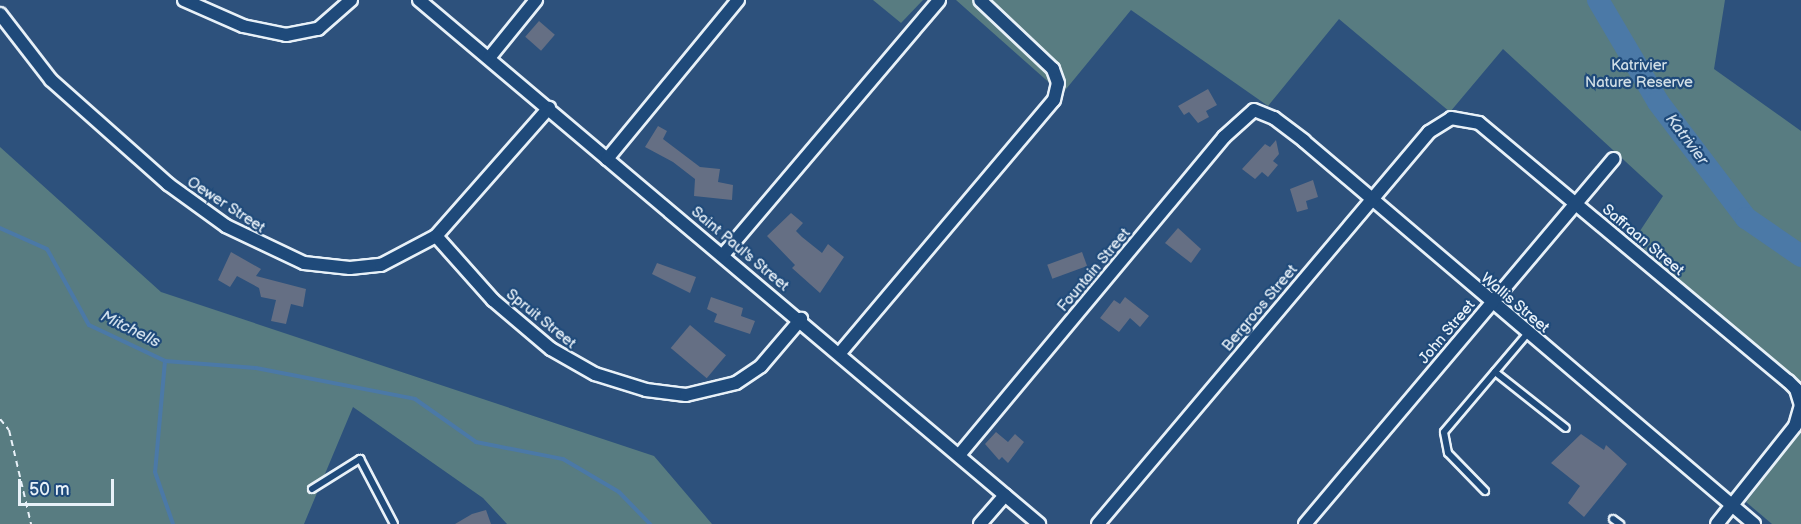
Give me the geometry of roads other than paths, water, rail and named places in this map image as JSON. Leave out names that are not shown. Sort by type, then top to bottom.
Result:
[{"type":"street","points":[[184,0],[217,16],[286,35],[318,29],[351,0]]},
{"type":"street","name":"Saint Paul's Street","points":[[419,0],[801,319],[1039,524]]},
{"type":"street","points":[[489,58],[536,0]]},
{"type":"street","points":[[607,159],[738,0]]},
{"type":"street","points":[[723,255],[939,0]]},
{"type":"street","points":[[840,353],[1054,100],[1058,83],[1053,69],[980,0]]},
{"type":"street","name":"Oewer Street","points":[[0,14],[51,80],[168,184],[256,243],[304,263],[350,268],[381,265],[436,236],[549,108]]},
{"type":"street","name":"Wallis Street","points":[[1254,110],[1274,118],[1372,199],[1754,524]]},
{"type":"street","name":"Fountain Street","points":[[960,454],[1224,137],[1254,110]]},
{"type":"street","name":"Bergroos Street","points":[[1098,524],[1429,132],[1451,118]]},
{"type":"street","name":"Saffraan Street","points":[[1451,118],[1479,123],[1796,389],[1801,405],[1795,426],[1732,506]]},
{"type":"street","name":"John Street","points":[[1305,524],[1613,159]]},
{"type":"street","name":"Spruit Street","points":[[436,236],[493,300],[551,349],[595,374],[646,390],[686,395],[736,383],[761,366],[801,319]]},
{"type":"street","points":[[980,524],[1005,495]]},
{"type":"street","points":[[1717,524],[1732,506]]},
{"type":"lane","points":[[1485,491],[1448,453],[1443,437],[1447,427],[1528,333]]},
{"type":"lane","points":[[1495,372],[1566,428]]},
{"type":"lane","points":[[312,489],[358,458],[394,524]]},
{"type":"lane","points":[[1613,519],[1620,524]]},
{"type":"waterway","name":"Katrivier","points":[[1598,0],[1658,102],[1746,218],[1801,256]]},
{"type":"waterway","name":"Mitchells","points":[[0,228],[47,249],[89,325],[165,361],[155,472],[173,524]]},
{"type":"waterway","points":[[165,361],[256,368],[415,399],[476,442],[563,459],[619,492],[650,524]]},
{"type":"park label","name":"Katrivier Nature Reserve","points":[[1639,74]]}]
